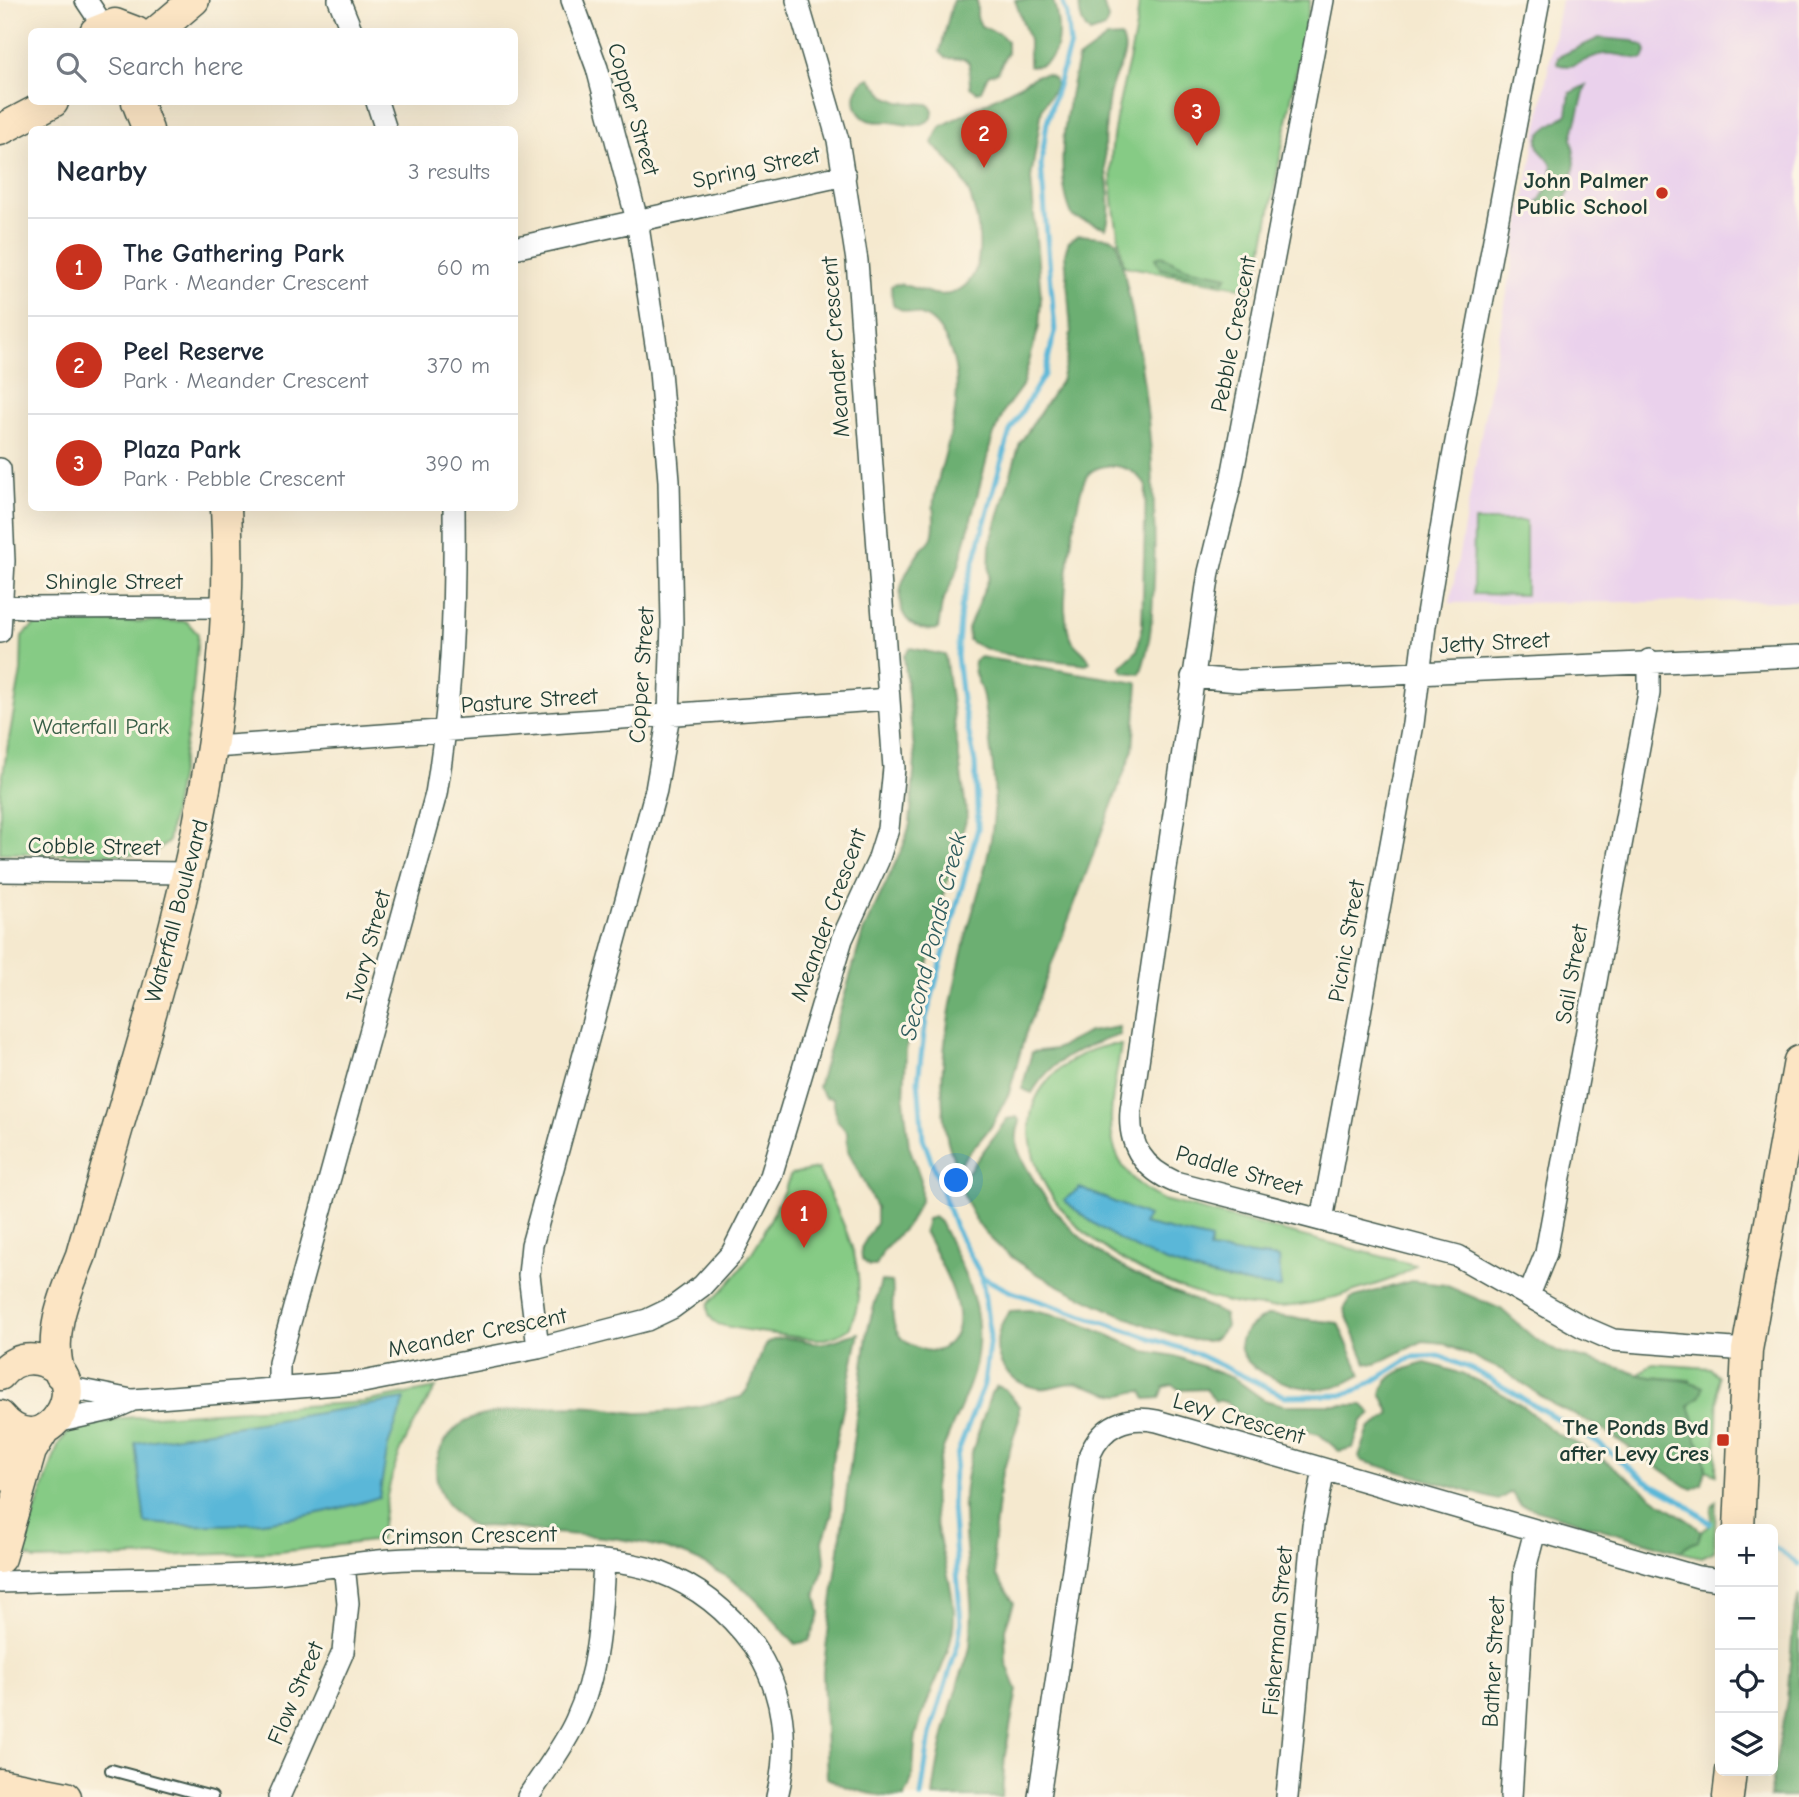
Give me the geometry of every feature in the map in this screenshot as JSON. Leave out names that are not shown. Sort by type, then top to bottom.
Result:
[{"type":"street","points":[[86,0],[99,28]]},
{"type":"street","points":[[161,28],[194,0]]},
{"type":"street","points":[[339,0],[350,28]]},
{"type":"street","name":"Copper Street","points":[[538,1348],[529,1275],[532,1245],[635,873],[656,790],[669,715],[672,551],[665,424],[637,220],[597,68],[572,0]]},
{"type":"street","name":"Meander Crescent","points":[[50,1426],[133,1401],[363,1382],[538,1348],[647,1320],[672,1308],[702,1286],[732,1253],[754,1214],[771,1176],[842,939],[878,861],[888,829],[894,768],[857,261],[838,140],[797,0]]},
{"type":"street","name":"Pebble Crescent","points":[[1192,677],[1209,572],[1231,482],[1323,0]]},
{"type":"street","points":[[1419,672],[1452,463],[1539,0]]},
{"type":"street","points":[[102,28],[116,24],[126,28]]},
{"type":"street","points":[[0,130],[47,105]]},
{"type":"street","points":[[138,105],[146,126]]},
{"type":"street","points":[[378,105],[385,126]]},
{"type":"street","name":"Spring Street","points":[[518,247],[845,175]]},
{"type":"street","points":[[0,469],[3,605],[0,632]]},
{"type":"street","name":"Waterfall Boulevard","points":[[63,1381],[55,1348],[61,1303],[81,1255],[188,873],[214,747],[223,670],[226,511]]},
{"type":"street","name":"Ivory Street","points":[[279,1388],[279,1363],[284,1344],[436,794],[446,732],[454,590],[454,511]]},
{"type":"street","name":"Shingle Street","points":[[3,605],[32,608],[226,607]]},
{"type":"street","name":"Jetty Street","points":[[1192,677],[1220,681],[1649,660],[1799,656]]},
{"type":"street","name":"Sail Street","points":[[1529,1294],[1546,1253],[1649,693],[1649,660]]},
{"type":"street","name":"Picnic Street","points":[[1322,1220],[1413,723],[1419,672]]},
{"type":"street","name":"Paddle Street","points":[[1192,677],[1131,1110],[1132,1137],[1143,1161],[1152,1170],[1175,1182],[1458,1256],[1613,1340],[1747,1350]]},
{"type":"street","name":"Pasture Street","points":[[214,747],[889,699]]},
{"type":"street","name":"Cobble Street","points":[[0,871],[188,873]]},
{"type":"street","points":[[1738,1524],[1747,1350],[1799,1061]]},
{"type":"street","name":"Waterfall Boulevard","points":[[2,1372],[33,1338],[46,1316],[61,1303]]},
{"type":"street","points":[[0,1558],[32,1451],[66,1402],[63,1381],[49,1364],[35,1359],[20,1360],[2,1372]]},
{"type":"street","name":"Meander Crescent","points":[[63,1381],[133,1401]]},
{"type":"street","points":[[0,1416],[10,1426],[23,1431],[50,1426]]},
{"type":"street","points":[[0,1416],[4,1447],[0,1476]]},
{"type":"street","name":"Levy Crescent","points":[[1039,1797],[1087,1468],[1096,1440],[1115,1424],[1146,1419],[1698,1577],[1715,1579]]},
{"type":"street","name":"Fisherman Street","points":[[1287,1797],[1312,1525],[1324,1470]]},
{"type":"street","name":"Bather Street","points":[[1511,1797],[1525,1569],[1535,1531]]},
{"type":"street","name":"Crimson Crescent","points":[[0,1582],[264,1574],[422,1559],[604,1562],[656,1571],[692,1587],[724,1612],[749,1639],[768,1671],[783,1725],[783,1767],[777,1797]]},
{"type":"street","points":[[528,1797],[567,1737],[587,1693],[594,1662],[604,1562]]},
{"type":"street","name":"Flow Street","points":[[279,1797],[343,1652],[348,1603],[344,1566]]},
{"type":"street","points":[[1728,1797],[1730,1776]]},
{"type":"street","points":[[0,1784],[66,1797]]},
{"type":"lane","points":[[111,1770],[212,1797]]},
{"type":"shaded area","name":"John Palmer Public School","points":[[1561,0],[1799,0],[1799,601],[1450,603]]},
{"type":"green space","points":[[953,0],[977,0],[977,17],[981,26],[1000,34],[1007,41],[1007,53],[998,72],[988,75],[981,91],[977,92],[970,87],[969,63],[965,59],[946,58],[940,52]]},
{"type":"green space","points":[[1015,0],[1053,0],[1057,42],[1049,60],[1041,65],[1029,66],[1029,40]]},
{"type":"green space","points":[[1080,0],[1102,0],[1108,19],[1105,28],[1090,33],[1081,18]]},
{"type":"green space","points":[[1139,0],[1310,0],[1255,290],[1124,266],[1113,202],[1111,153],[1135,35]]},
{"type":"green space","points":[[1121,37],[1125,50],[1110,93],[1104,143],[1109,194],[1109,218],[1106,228],[1073,217],[1063,180],[1062,160],[1066,118],[1078,59],[1107,38]]},
{"type":"green space","points":[[1599,38],[1633,41],[1644,46],[1646,52],[1643,59],[1609,54],[1597,55],[1571,66],[1557,64],[1558,57]]},
{"type":"green space","points":[[1046,74],[1054,78],[1056,85],[1042,109],[1031,178],[1041,298],[1039,327],[1022,386],[1005,409],[992,439],[958,569],[942,603],[938,629],[923,629],[916,627],[906,618],[900,597],[904,578],[932,537],[934,499],[955,413],[956,373],[942,333],[930,319],[893,305],[891,286],[903,285],[944,295],[966,285],[974,274],[978,260],[975,212],[959,174],[932,143],[940,127],[1038,75]]},
{"type":"green space","points":[[870,78],[885,96],[899,102],[928,104],[933,110],[932,118],[922,124],[912,125],[868,120],[858,111],[855,98],[859,86]]},
{"type":"green space","points":[[1586,85],[1572,138],[1575,163],[1569,193],[1557,208],[1541,209],[1538,203],[1551,181],[1552,166],[1540,149],[1539,137],[1567,114],[1570,93]]},
{"type":"green space","points":[[1079,235],[1112,238],[1117,242],[1142,368],[1151,452],[1155,537],[1151,627],[1140,674],[1124,672],[1120,667],[1137,651],[1142,628],[1146,486],[1134,473],[1121,467],[1100,467],[1087,476],[1079,500],[1072,541],[1065,599],[1066,622],[1073,642],[1090,662],[1086,664],[1008,655],[969,640],[968,629],[989,578],[990,545],[1020,443],[1061,381],[1071,332],[1065,253],[1069,241]]},
{"type":"green space","points":[[1161,256],[1187,268],[1228,276],[1224,281],[1161,269],[1155,258]]},
{"type":"green space","points":[[1474,521],[1526,521],[1526,595],[1473,594]]},
{"type":"green space","name":"Waterfall Park","points":[[186,621],[198,634],[192,703],[168,842],[151,855],[0,853],[0,790],[21,671],[22,636],[37,623]]},
{"type":"green space","points":[[910,648],[945,655],[967,817],[939,908],[927,972],[918,995],[906,1050],[904,1100],[909,1146],[921,1180],[921,1199],[909,1223],[883,1251],[876,1266],[869,1266],[862,1259],[861,1248],[876,1223],[876,1207],[848,1151],[847,1132],[837,1120],[833,1098],[825,1097],[818,1087],[863,932],[903,847],[910,824],[915,759],[904,656]]},
{"type":"green space","points":[[980,657],[1138,683],[1133,749],[1025,1035],[1009,1093],[991,1127],[957,1167],[948,1143],[944,1116],[942,1088],[947,1029],[957,973],[986,864],[994,813],[989,740],[983,697],[974,666],[974,661]]},
{"type":"green space","points":[[1119,1027],[1120,1035],[1081,1049],[1059,1063],[1032,1093],[1022,1089],[1032,1052],[1056,1049],[1089,1032]]},
{"type":"green space","points":[[1110,1045],[1121,1045],[1111,1113],[1116,1152],[1125,1170],[1140,1186],[1163,1200],[1415,1265],[1385,1282],[1324,1300],[1284,1307],[1257,1307],[1210,1298],[1177,1286],[1143,1271],[1111,1252],[1082,1230],[1058,1204],[1040,1175],[1031,1142],[1030,1126],[1032,1110],[1038,1096],[1053,1075],[1083,1054]]},
{"type":"green space","points":[[1017,1117],[1020,1122],[1017,1144],[1021,1157],[1057,1213],[1087,1242],[1120,1266],[1224,1315],[1226,1326],[1218,1336],[1211,1340],[1197,1340],[1175,1335],[1120,1314],[1042,1277],[1003,1250],[984,1232],[971,1212],[960,1183],[1007,1119]]},
{"type":"green space","points":[[818,1169],[845,1227],[857,1267],[859,1288],[849,1329],[831,1338],[816,1339],[750,1331],[716,1323],[709,1315],[708,1304],[747,1260],[775,1210],[791,1174]]},
{"type":"green space","points":[[934,1217],[940,1222],[967,1279],[975,1304],[978,1341],[970,1384],[945,1444],[934,1488],[935,1519],[953,1599],[953,1630],[944,1661],[920,1721],[911,1782],[904,1797],[894,1797],[854,1790],[827,1778],[823,1672],[868,1328],[881,1281],[892,1282],[894,1323],[899,1335],[909,1344],[924,1350],[938,1350],[951,1341],[957,1330],[956,1302],[951,1286],[924,1231],[927,1219]]},
{"type":"green space","points":[[1411,1281],[1445,1285],[1501,1309],[1535,1339],[1559,1352],[1636,1374],[1684,1381],[1703,1387],[1700,1396],[1689,1406],[1695,1423],[1695,1437],[1703,1449],[1706,1470],[1702,1484],[1693,1489],[1686,1486],[1599,1427],[1554,1405],[1504,1371],[1443,1343],[1423,1341],[1376,1364],[1366,1363],[1344,1309],[1351,1298]]},
{"type":"green space","points":[[1029,1310],[1070,1319],[1145,1351],[1175,1356],[1235,1379],[1264,1400],[1284,1405],[1363,1405],[1372,1414],[1362,1421],[1353,1448],[1339,1451],[1319,1434],[1242,1418],[1230,1405],[1215,1401],[1206,1389],[1180,1390],[1173,1385],[1164,1387],[1160,1398],[1146,1399],[1142,1391],[1121,1395],[1074,1383],[1042,1388],[1023,1384],[1004,1368],[997,1347],[1002,1323],[1010,1311]]},
{"type":"green space","points":[[1269,1315],[1338,1323],[1361,1375],[1343,1385],[1313,1388],[1292,1385],[1255,1368],[1244,1356],[1241,1343],[1248,1329]]},
{"type":"green space","points":[[859,1333],[832,1461],[832,1514],[823,1541],[825,1562],[816,1594],[820,1613],[809,1641],[795,1644],[750,1594],[699,1561],[653,1545],[605,1537],[503,1527],[473,1527],[451,1509],[438,1486],[437,1460],[446,1440],[467,1421],[478,1417],[511,1410],[566,1407],[594,1407],[636,1413],[663,1412],[741,1397],[750,1386],[762,1353],[770,1342],[783,1338],[822,1343]]},
{"type":"green space","points":[[1425,1363],[1476,1380],[1522,1406],[1554,1432],[1601,1458],[1691,1522],[1701,1531],[1698,1541],[1687,1545],[1680,1552],[1520,1505],[1511,1492],[1498,1500],[1362,1461],[1359,1457],[1369,1429],[1391,1414],[1381,1393],[1384,1386],[1398,1372]]},
{"type":"green space","points":[[1652,1364],[1710,1368],[1718,1376],[1716,1474],[1706,1470],[1703,1449],[1695,1437],[1695,1423],[1689,1406],[1695,1399],[1690,1380],[1637,1376]]},
{"type":"green space","points":[[997,1386],[1005,1389],[1019,1406],[1019,1419],[1000,1482],[993,1548],[996,1575],[1014,1603],[1005,1629],[1006,1662],[1017,1690],[1005,1755],[1002,1797],[933,1797],[946,1728],[970,1646],[971,1609],[964,1516],[965,1484],[991,1393]]},
{"type":"green space","points":[[436,1388],[413,1426],[397,1460],[391,1477],[380,1540],[279,1552],[35,1560],[25,1555],[24,1544],[59,1443],[70,1430],[122,1418],[364,1402]]},
{"type":"green space","points":[[1716,1502],[1714,1551],[1702,1557],[1680,1552],[1687,1545],[1698,1541],[1701,1531],[1711,1524],[1712,1507]]},
{"type":"green space","points":[[1799,1595],[1799,1797],[1769,1797],[1773,1776],[1778,1776],[1778,1748],[1787,1700],[1794,1615]]},
{"type":"water","points":[[1080,1188],[1148,1216],[1143,1224],[1211,1240],[1209,1250],[1279,1258],[1281,1288],[1193,1271],[1138,1250],[1113,1236],[1064,1200]]},
{"type":"water","points":[[405,1399],[388,1446],[379,1497],[321,1513],[264,1522],[205,1525],[145,1523],[135,1443]]},
{"type":"waterway","name":"Second Ponds Creek","points":[[921,1797],[930,1734],[958,1644],[961,1624],[952,1506],[953,1481],[958,1452],[984,1384],[990,1337],[982,1277],[955,1227],[923,1138],[918,1080],[926,1018],[978,828],[975,763],[962,700],[957,656],[961,608],[1010,431],[1044,375],[1055,332],[1041,165],[1047,122],[1070,45],[1067,15],[1062,0]]},
{"type":"waterway","points":[[982,1277],[1009,1291],[1195,1353],[1285,1396],[1342,1395],[1362,1388],[1412,1357],[1440,1356],[1478,1372],[1598,1443],[1646,1481],[1679,1499],[1710,1523]]},
{"type":"waterway","points":[[1778,1550],[1799,1565]]},
{"type":"place","name":"Plaza Park","points":[[1197,146]]},
{"type":"place","name":"Peel Reserve","points":[[984,168]]},
{"type":"place","name":"John Palmer Public School","points":[[1662,193]]},
{"type":"place","name":"The Gathering Park","points":[[804,1248]]},
{"type":"place","name":"The Ponds Bvd after Levy Cres","points":[[1723,1440]]}]
